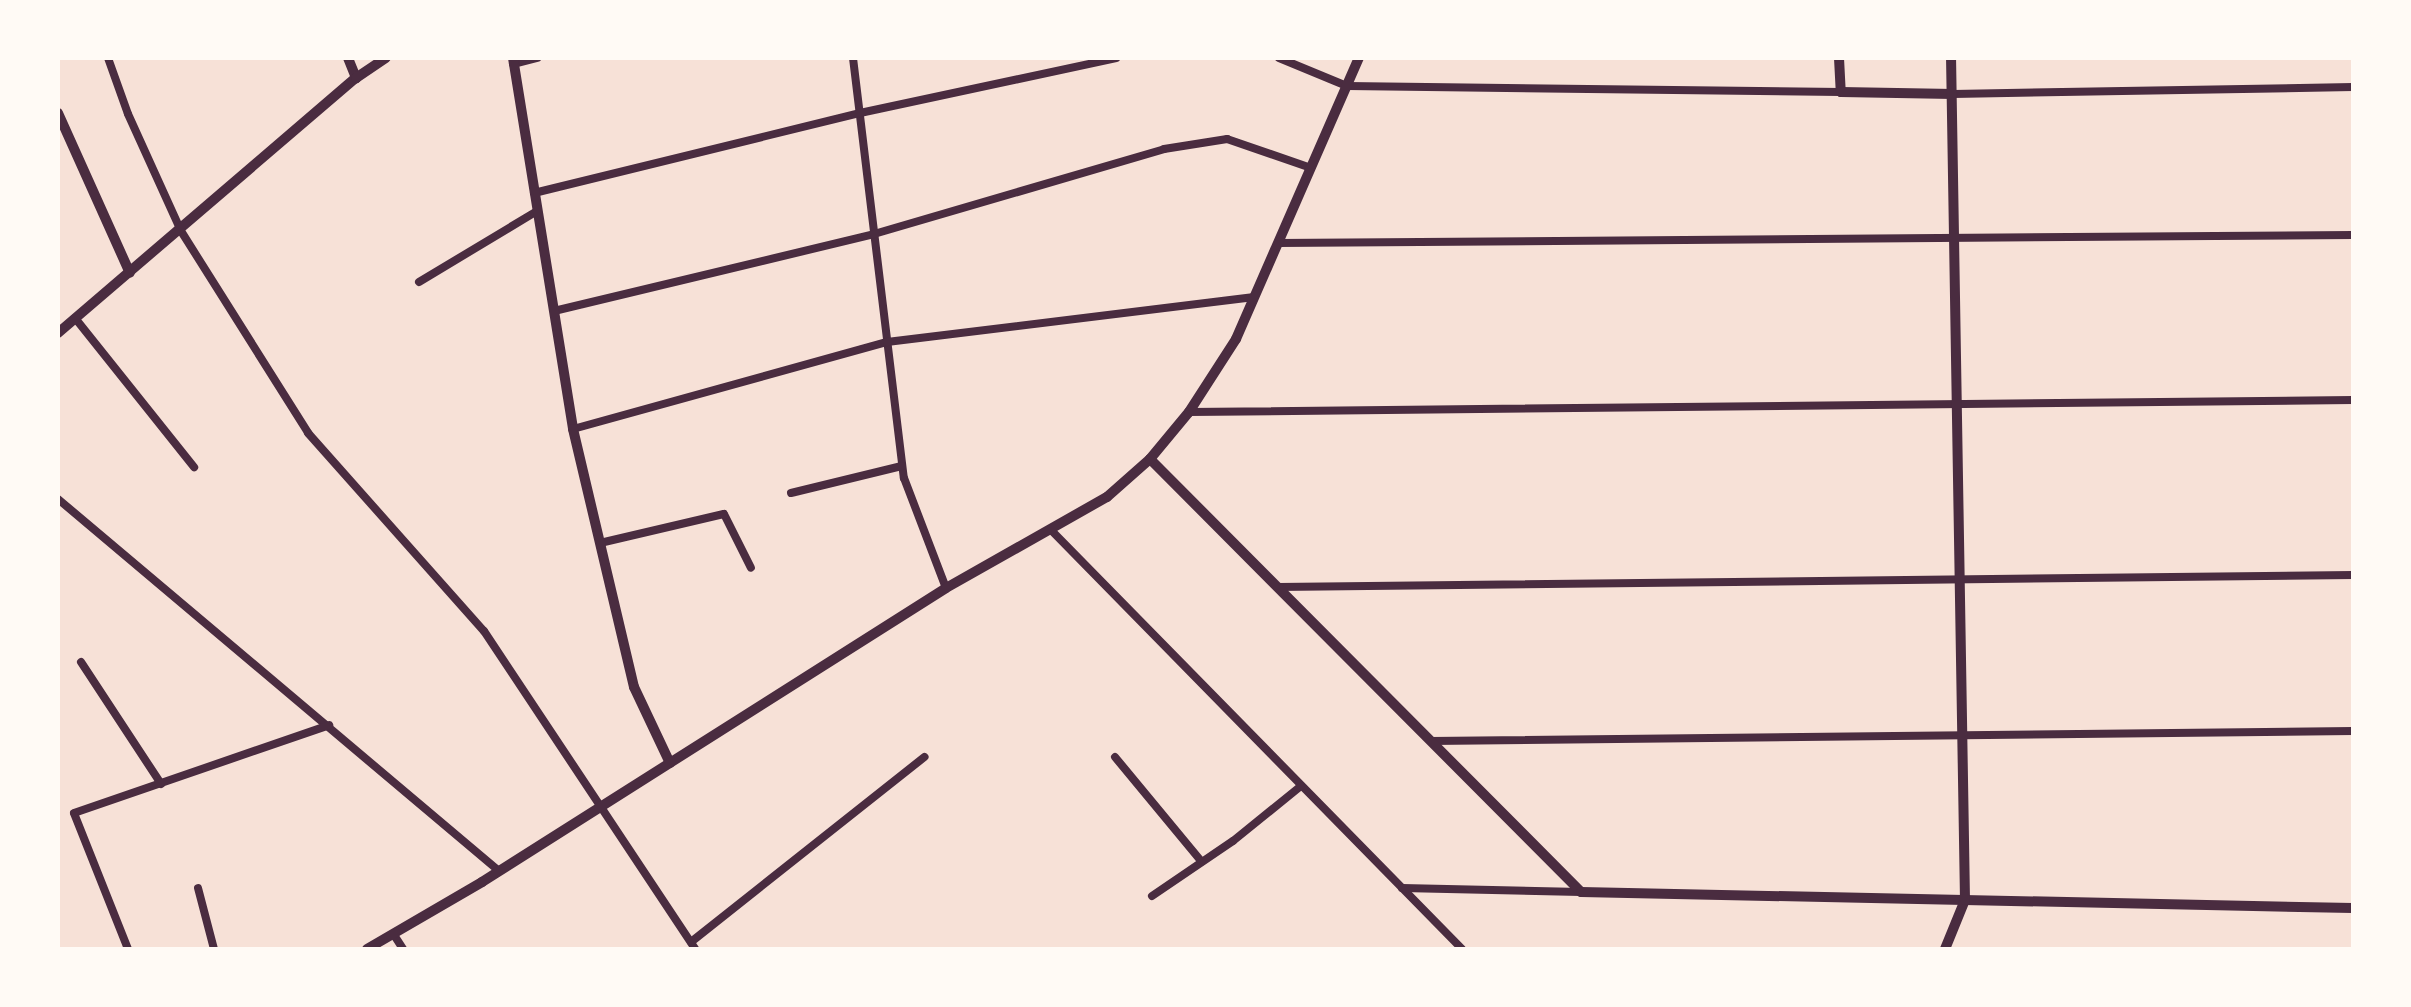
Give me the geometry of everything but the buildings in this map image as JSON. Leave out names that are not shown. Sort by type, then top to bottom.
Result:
[{"type":"street","points":[[108,58],[128,114],[181,231],[308,433],[484,631],[693,946],[924,757]]},
{"type":"street","points":[[348,58],[356,78]]},
{"type":"street","points":[[58,333],[181,231],[356,78],[386,58]]},
{"type":"street","points":[[537,58],[513,61],[573,429],[634,687],[670,763]]},
{"type":"street","points":[[853,58],[902,466],[946,588]]},
{"type":"street","points":[[534,193],[860,113],[1116,58]]},
{"type":"street","points":[[1279,58],[1347,86],[1953,94],[2353,87]]},
{"type":"street","points":[[367,949],[499,871],[946,588],[1107,497],[1150,459],[1189,412],[1236,339],[1359,58]]},
{"type":"street","points":[[1839,58],[1841,92]]},
{"type":"street","points":[[1945,949],[1965,900],[1951,58]]},
{"type":"street","points":[[58,113],[130,273]]},
{"type":"street","points":[[554,311],[874,234],[1164,149],[1227,139],[1311,168]]},
{"type":"street","points":[[419,282],[537,211]]},
{"type":"street","points":[[1278,243],[2353,235]]},
{"type":"street","points":[[573,429],[887,342],[1254,297]]},
{"type":"street","points":[[75,318],[194,467]]},
{"type":"street","points":[[1189,412],[2353,400]]},
{"type":"street","points":[[1150,459],[1581,892]]},
{"type":"street","points":[[791,493],[902,466]]},
{"type":"street","points":[[58,499],[499,871]]},
{"type":"street","points":[[600,543],[724,514],[751,568]]},
{"type":"street","points":[[1051,530],[1462,949]]},
{"type":"street","points":[[1278,587],[2353,575]]},
{"type":"street","points":[[81,662],[161,784]]},
{"type":"street","points":[[128,949],[74,813],[329,725]]},
{"type":"street","points":[[1431,741],[2353,731]]},
{"type":"street","points":[[1115,757],[1202,862]]},
{"type":"street","points":[[1152,896],[1301,786]]},
{"type":"street","points":[[198,888],[214,949]]},
{"type":"street","points":[[1402,888],[2353,908]]},
{"type":"street","points":[[394,935],[403,949]]}]
